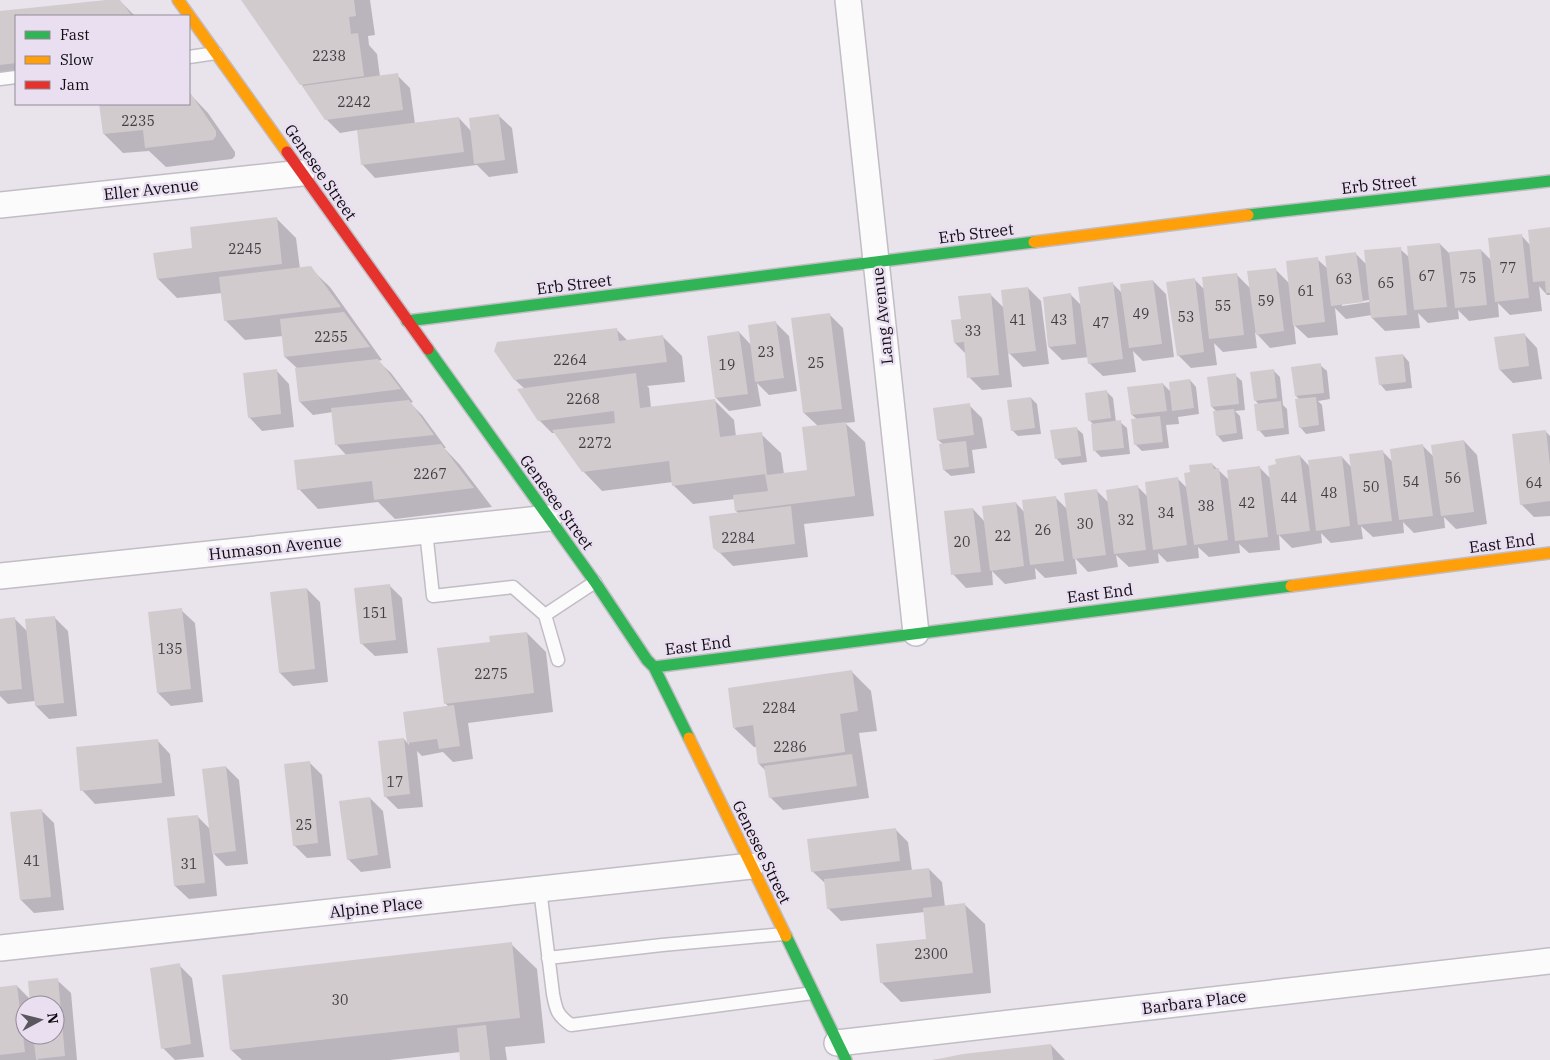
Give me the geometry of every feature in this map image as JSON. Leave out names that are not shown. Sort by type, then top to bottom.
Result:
[{"type":"street","name":"Genesee Street","points":[[178,0],[189,15]]},
{"type":"street","name":"Lang Avenue","points":[[848,0],[916,633]]},
{"type":"street","name":"Genesee Street","points":[[190,17],[595,582],[647,660],[654,667],[842,1052]]},
{"type":"street","name":"Eller Avenue","points":[[0,205],[302,173]]},
{"type":"street","name":"Erb Street","points":[[407,321],[1270,212],[1550,180]]},
{"type":"street","name":"Humason Avenue","points":[[0,576],[549,518]]},
{"type":"street","name":"East End","points":[[654,667],[1550,553]]},
{"type":"street","name":"Alpine Place","points":[[0,948],[751,866]]},
{"type":"street","name":"Barbara Place","points":[[842,1052],[1550,961]]},
{"type":"lane","points":[[190,57],[216,53]]},
{"type":"lane","points":[[0,79],[15,77]]},
{"type":"lane","points":[[426,531],[433,596],[513,587],[545,615],[558,660]]},
{"type":"lane","points":[[545,615],[595,582]]},
{"type":"lane","points":[[540,889],[556,1011],[571,1025],[813,993]]},
{"type":"lane","points":[[548,958],[784,934]]},
{"type":"building","points":[[120,0],[131,15],[15,15],[15,63],[0,65],[0,11]]},
{"type":"building","points":[[241,0],[354,0],[356,16],[349,17],[351,34],[358,33],[364,76],[300,85]]},
{"type":"building","points":[[398,73],[403,110],[325,120],[302,86]]},
{"type":"building","points":[[190,92],[216,131],[216,136],[213,140],[145,148],[143,130],[103,134],[99,105],[190,105]]},
{"type":"building","points":[[499,114],[505,160],[474,164],[469,118]]},
{"type":"building","points":[[459,117],[464,152],[361,165],[357,130]]},
{"type":"building","points":[[277,217],[282,264],[157,279],[153,253],[192,248],[190,227]]},
{"type":"building","points":[[1550,227],[1550,293],[1546,293],[1545,281],[1533,282],[1528,230]]},
{"type":"building","points":[[1522,234],[1529,298],[1495,302],[1488,238]]},
{"type":"building","points":[[1440,243],[1447,307],[1414,310],[1407,246]]},
{"type":"building","points":[[1401,247],[1407,315],[1371,318],[1364,250]]},
{"type":"building","points":[[1481,249],[1487,305],[1455,308],[1449,252]]},
{"type":"building","points":[[1356,252],[1363,302],[1331,306],[1325,256]]},
{"type":"building","points":[[1318,257],[1325,322],[1293,326],[1286,261]]},
{"type":"building","points":[[311,266],[341,307],[224,321],[219,277]]},
{"type":"building","points":[[1276,268],[1284,331],[1256,335],[1247,271]]},
{"type":"building","points":[[1237,273],[1244,335],[1209,339],[1202,277]]},
{"type":"building","points":[[1195,278],[1204,352],[1177,356],[1166,282]]},
{"type":"building","points":[[1153,280],[1162,344],[1129,348],[1120,284]]},
{"type":"building","points":[[1113,282],[1123,359],[1088,364],[1078,287]]},
{"type":"building","points":[[1028,287],[1036,351],[1008,354],[1001,290]]},
{"type":"building","points":[[991,293],[999,375],[967,378],[964,342],[954,343],[951,320],[961,319],[958,296]]},
{"type":"building","points":[[1071,293],[1076,344],[1048,347],[1043,297]]},
{"type":"building","points":[[344,312],[370,347],[284,357],[280,319]]},
{"type":"building","points":[[830,313],[842,409],[803,413],[791,318]]},
{"type":"building","points":[[776,321],[784,378],[755,382],[748,325]]},
{"type":"building","points":[[617,328],[619,341],[663,335],[667,362],[514,380],[494,351],[497,342]]},
{"type":"building","points":[[739,331],[748,394],[715,398],[707,336]]},
{"type":"building","points":[[1525,333],[1529,366],[1499,370],[1494,337]]},
{"type":"building","points":[[1403,354],[1406,382],[1379,385],[1375,357]]},
{"type":"building","points":[[378,359],[401,389],[299,402],[295,368]]},
{"type":"building","points":[[1321,363],[1324,393],[1295,396],[1291,367]]},
{"type":"building","points":[[277,369],[281,414],[248,418],[243,373]]},
{"type":"building","points":[[1274,369],[1277,398],[1254,401],[1250,372]]},
{"type":"building","points":[[636,373],[640,408],[715,399],[720,437],[762,432],[767,475],[807,470],[802,427],[846,422],[855,496],[735,511],[733,495],[768,491],[765,474],[672,486],[669,461],[582,472],[552,430],[615,423],[614,411],[538,421],[517,389]]},
{"type":"building","points":[[1236,373],[1239,404],[1211,407],[1207,377]]},
{"type":"building","points":[[1190,379],[1194,408],[1172,411],[1169,382]]},
{"type":"building","points":[[1163,383],[1167,411],[1131,415],[1127,387]]},
{"type":"building","points":[[1107,390],[1111,418],[1088,421],[1085,393]]},
{"type":"building","points":[[1031,397],[1035,428],[1011,431],[1007,400]]},
{"type":"building","points":[[1316,397],[1319,425],[1299,428],[1295,399]]},
{"type":"building","points":[[409,400],[434,435],[335,445],[331,408]]},
{"type":"building","points":[[1281,401],[1284,428],[1257,431],[1254,404]]},
{"type":"building","points":[[970,403],[974,435],[937,440],[933,408]]},
{"type":"building","points":[[1234,409],[1237,433],[1216,436],[1213,411]]},
{"type":"building","points":[[1160,416],[1163,442],[1134,445],[1131,419]]},
{"type":"building","points":[[1121,420],[1124,448],[1093,451],[1091,424]]},
{"type":"building","points":[[1077,427],[1081,456],[1055,459],[1050,430]]},
{"type":"building","points":[[1546,430],[1550,465],[1550,501],[1520,505],[1512,434]]},
{"type":"building","points":[[1464,440],[1474,512],[1441,516],[1431,445]]},
{"type":"building","points":[[966,441],[969,467],[943,470],[939,444]]},
{"type":"building","points":[[441,444],[474,488],[374,500],[372,481],[297,490],[294,460]]},
{"type":"building","points":[[1423,444],[1433,516],[1399,520],[1390,449]]},
{"type":"building","points":[[1383,450],[1392,521],[1358,525],[1349,454]]},
{"type":"building","points":[[1300,455],[1310,531],[1277,535],[1268,466],[1276,464],[1275,459]]},
{"type":"building","points":[[1342,456],[1350,526],[1316,531],[1308,460]]},
{"type":"building","points":[[1212,463],[1214,469],[1219,468],[1228,540],[1194,545],[1184,473],[1190,472],[1189,465]]},
{"type":"building","points":[[1260,466],[1268,537],[1235,541],[1227,470]]},
{"type":"building","points":[[1178,477],[1187,545],[1153,550],[1145,482]]},
{"type":"building","points":[[1138,485],[1146,550],[1114,554],[1106,490]]},
{"type":"building","points":[[1097,489],[1106,555],[1073,559],[1064,493]]},
{"type":"building","points":[[1056,496],[1064,561],[1030,565],[1022,500]]},
{"type":"building","points":[[1016,502],[1024,566],[990,571],[982,506]]},
{"type":"building","points":[[791,506],[795,544],[719,553],[713,548],[709,516]]},
{"type":"building","points":[[973,508],[981,572],[951,575],[944,511]]},
{"type":"building","points":[[390,584],[396,640],[360,644],[354,588]]},
{"type":"building","points":[[307,588],[315,669],[279,673],[270,592]]},
{"type":"building","points":[[182,608],[191,689],[157,693],[148,612]]},
{"type":"building","points":[[55,616],[64,703],[35,706],[25,619]]},
{"type":"building","points":[[15,617],[22,689],[0,691],[0,619]]},
{"type":"building","points":[[527,632],[534,693],[444,704],[437,648],[490,642],[489,636]]},
{"type":"building","points":[[852,670],[858,711],[840,714],[845,752],[758,764],[753,725],[733,728],[728,688]]},
{"type":"building","points":[[454,705],[460,746],[439,749],[437,739],[407,743],[403,712]]},
{"type":"building","points":[[404,738],[410,794],[384,797],[378,741]]},
{"type":"building","points":[[158,739],[162,783],[80,791],[76,747]]},
{"type":"building","points":[[852,754],[857,786],[769,798],[764,766]]},
{"type":"building","points":[[310,761],[318,843],[293,846],[284,764]]},
{"type":"building","points":[[226,766],[236,851],[212,854],[202,769]]},
{"type":"building","points":[[370,797],[378,855],[347,860],[339,801]]},
{"type":"building","points":[[42,809],[51,897],[20,900],[10,812]]},
{"type":"building","points":[[198,815],[205,883],[174,886],[167,818]]},
{"type":"building","points":[[896,828],[900,861],[811,872],[807,839]]},
{"type":"building","points":[[929,868],[932,897],[827,909],[824,879]]},
{"type":"building","points":[[965,903],[973,973],[880,983],[876,944],[926,939],[923,908]]},
{"type":"building","points":[[512,942],[520,1018],[230,1050],[222,975]]},
{"type":"building","points":[[180,963],[191,1044],[161,1049],[150,968]]},
{"type":"building","points":[[58,978],[60,995],[29,995],[28,981]]},
{"type":"building","points":[[17,985],[18,995],[15,995],[15,1045],[24,1045],[25,1052],[0,1055],[0,987]]},
{"type":"building","points":[[486,1025],[490,1060],[460,1060],[457,1028]]},
{"type":"building","points":[[1051,1044],[1053,1060],[933,1060],[963,1054]]},
{"type":"building","points":[[34,1045],[64,1045],[65,1056],[36,1059]]},
{"type":"traffic: fast","points":[[1248,215],[1550,181]]},
{"type":"traffic: fast","points":[[407,321],[1034,242]]},
{"type":"traffic: fast","points":[[428,349],[595,582],[647,660],[654,667],[689,738]]},
{"type":"traffic: fast","points":[[654,667],[1291,586]]},
{"type":"traffic: fast","points":[[786,936],[846,1060]]},
{"type":"traffic: slow","points":[[178,0],[189,15]]},
{"type":"traffic: slow","points":[[190,17],[287,152]]},
{"type":"traffic: slow","points":[[1034,242],[1248,215]]},
{"type":"traffic: slow","points":[[1291,586],[1550,553]]},
{"type":"traffic: slow","points":[[689,738],[786,936]]},
{"type":"traffic: jam","points":[[287,152],[428,349]]}]
